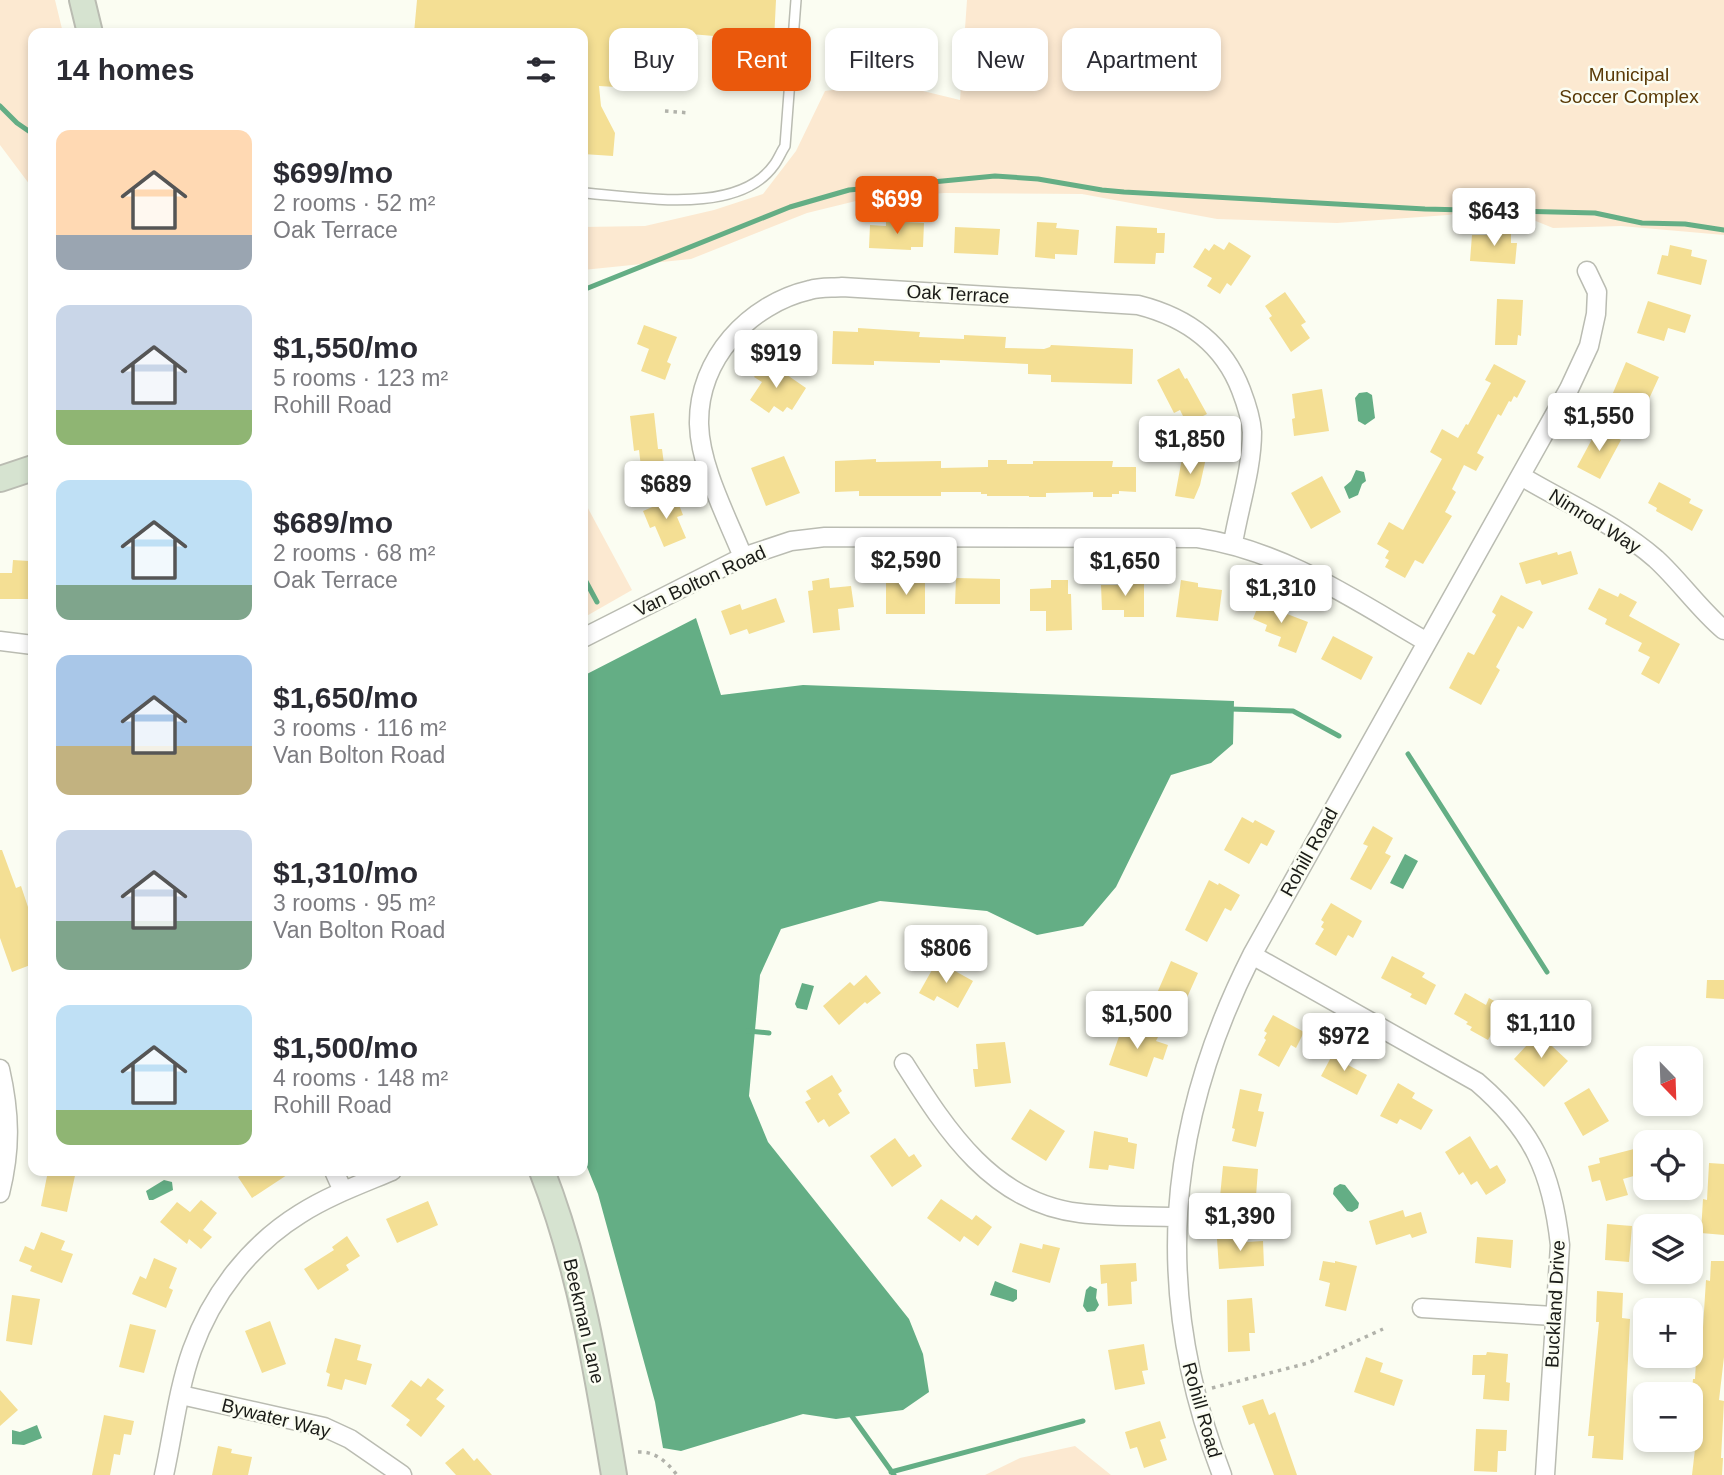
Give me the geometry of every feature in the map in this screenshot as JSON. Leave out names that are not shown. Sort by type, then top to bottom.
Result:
[{"type":"street","points":[[82,0],[89,28]]},
{"type":"street","name":"Rohill Road","points":[[1222,1475],[1206,1433],[1187,1356],[1178,1282],[1176,1217],[1188,1130],[1200,1084],[1216,1032],[1252,955],[1521,476],[1589,346],[1596,314],[1597,292],[1587,271]]},
{"type":"street","name":"Oak Terrace","points":[[743,556],[717,491],[699,424],[703,395],[713,365],[731,337],[754,314],[782,299],[812,289],[842,287],[1138,304],[1183,321],[1203,335],[1220,353],[1235,374],[1247,404],[1252,430],[1249,461],[1233,543]]},
{"type":"street","points":[[0,479],[28,470]]},
{"type":"street","name":"Nimrod Way","points":[[1521,476],[1634,542],[1656,560],[1724,630]]},
{"type":"street","name":"Van Bolton Road","points":[[588,635],[743,556],[791,541],[825,537],[1198,538],[1233,543],[1273,557],[1427,642]]},
{"type":"street","points":[[0,641],[28,644]]},
{"type":"street","name":"Buckland Drive","points":[[1252,955],[1477,1082],[1503,1105],[1522,1128],[1536,1152],[1549,1181],[1560,1245],[1545,1475]]},
{"type":"street","points":[[904,1063],[958,1143],[996,1178],[1022,1194],[1051,1206],[1079,1213],[1176,1217]]},
{"type":"street","points":[[0,1069],[8,1105],[9,1147],[0,1193]]},
{"type":"street","points":[[336,1176],[343,1191]]},
{"type":"street","points":[[164,1475],[191,1351],[207,1315],[242,1263],[267,1237],[300,1213],[380,1176]]},
{"type":"street","name":"Beekman Lane","points":[[544,1176],[571,1259],[598,1383],[614,1475]]},
{"type":"street","points":[[1422,1308],[1555,1316]]},
{"type":"street","name":"Bywater Way","points":[[181,1395],[324,1427],[350,1438],[402,1475]]},
{"type":"lane","points":[[588,193],[684,200],[721,197],[753,184],[774,166],[785,146],[796,0]]},
{"type":"path","points":[[665,111],[690,113]]},
{"type":"path","points":[[1212,1388],[1308,1363],[1383,1329]]},
{"type":"path","points":[[638,1452],[655,1455],[677,1475]]},
{"type":"green space","points":[[0,0],[55,0],[62,28],[28,28],[28,182],[0,145]]},
{"type":"green space","name":"Municipal Soccer Complex","points":[[967,0],[1724,0],[1724,235],[1621,226],[1553,228],[1501,207],[1448,215],[1337,223],[1217,219],[1082,194],[944,193],[860,200],[807,213],[691,259],[588,269],[588,227],[645,226],[714,210],[763,194],[796,151],[825,91],[923,91],[960,100],[961,91],[1048,91],[1048,28],[965,28]]},
{"type":"green space","points":[[588,508],[632,590],[588,615]]},
{"type":"green space","points":[[1075,1446],[1111,1475],[985,1475],[1020,1458]]},
{"type":"shaded area","points":[[1367,392],[1372,395],[1375,418],[1365,425],[1358,421],[1355,398],[1359,393]]},
{"type":"shaded area","points":[[1356,470],[1364,472],[1366,481],[1358,495],[1349,499],[1344,487],[1351,481]]},
{"type":"shaded area","points":[[696,618],[721,695],[803,685],[1234,701],[1233,744],[1211,763],[1171,775],[1116,887],[1083,926],[1037,935],[987,911],[880,901],[781,929],[760,975],[749,1096],[768,1142],[909,1319],[923,1354],[929,1392],[903,1410],[836,1419],[803,1414],[681,1451],[663,1448],[655,1402],[598,1194],[588,1169],[588,673]]},
{"type":"shaded area","points":[[1405,854],[1418,861],[1403,889],[1390,883]]},
{"type":"shaded area","points":[[802,983],[814,986],[807,1010],[797,1008],[795,1004]]},
{"type":"shaded area","points":[[164,1180],[172,1182],[173,1190],[149,1200],[146,1191]]},
{"type":"shaded area","points":[[1340,1184],[1345,1185],[1359,1203],[1358,1208],[1352,1212],[1347,1211],[1333,1194],[1334,1188]]},
{"type":"shaded area","points":[[995,1281],[1017,1290],[1017,1299],[1013,1302],[990,1295]]},
{"type":"shaded area","points":[[1090,1286],[1097,1289],[1096,1298],[1099,1305],[1095,1311],[1087,1312],[1083,1306],[1086,1290]]},
{"type":"shaded area","points":[[37,1425],[42,1438],[24,1445],[12,1444],[12,1430],[20,1432]]},
{"type":"building","points":[[417,0],[776,0],[775,28],[712,28],[712,36],[698,35],[698,28],[609,28],[609,87],[599,86],[601,106],[615,133],[613,156],[588,154],[588,28],[414,28]]},
{"type":"building","points":[[886,221],[924,223],[923,247],[911,247],[911,250],[869,248],[870,225],[886,226]]},
{"type":"building","points":[[1037,222],[1057,223],[1056,228],[1079,230],[1077,255],[1055,254],[1055,259],[1035,257]]},
{"type":"building","points":[[1116,226],[1157,228],[1157,233],[1165,233],[1164,253],[1156,253],[1155,264],[1114,263]]},
{"type":"building","points":[[955,227],[1000,229],[998,255],[954,253]]},
{"type":"building","points":[[1489,230],[1511,232],[1511,243],[1517,243],[1515,264],[1470,261],[1472,235],[1489,235]]},
{"type":"building","points":[[1229,242],[1251,256],[1231,286],[1227,283],[1220,294],[1207,286],[1212,278],[1193,267],[1205,248],[1209,251],[1214,244],[1224,250]]},
{"type":"building","points":[[1670,245],[1692,250],[1691,256],[1707,260],[1701,285],[1657,274],[1662,255],[1668,256]]},
{"type":"building","points":[[1285,292],[1306,322],[1301,325],[1310,338],[1291,352],[1269,318],[1272,316],[1265,306]]},
{"type":"building","points":[[1497,299],[1523,300],[1521,336],[1518,335],[1517,345],[1495,345]]},
{"type":"building","points":[[1648,301],[1691,315],[1685,333],[1668,328],[1664,341],[1637,333]]},
{"type":"building","points":[[644,325],[677,337],[667,362],[671,364],[665,380],[641,371],[649,349],[637,344]]},
{"type":"building","points":[[858,328],[920,332],[919,337],[1006,337],[1005,348],[1044,349],[1051,345],[1133,349],[1132,384],[1051,382],[1051,375],[1028,374],[1028,364],[940,360],[940,363],[874,361],[874,365],[832,364],[833,331],[858,332]]},
{"type":"building","points":[[1626,362],[1659,377],[1642,414],[1610,400]]},
{"type":"building","points":[[763,364],[774,371],[777,368],[806,388],[792,410],[787,407],[783,412],[774,406],[769,413],[750,400],[762,382],[754,377]]},
{"type":"building","points":[[1494,364],[1526,381],[1517,398],[1514,396],[1511,402],[1509,401],[1501,416],[1498,414],[1477,453],[1484,457],[1476,471],[1464,465],[1452,489],[1456,492],[1445,512],[1452,516],[1423,564],[1415,560],[1405,578],[1385,567],[1389,560],[1385,558],[1389,551],[1377,544],[1389,522],[1403,530],[1442,459],[1430,452],[1442,429],[1458,438],[1491,383],[1485,380]]},
{"type":"building","points":[[1179,368],[1207,414],[1187,424],[1180,410],[1174,413],[1157,380]]},
{"type":"building","points":[[1322,389],[1329,431],[1294,436],[1292,394]]},
{"type":"building","points":[[654,413],[658,449],[662,449],[664,464],[641,467],[639,450],[634,451],[630,416]]},
{"type":"building","points":[[1598,428],[1621,440],[1600,479],[1577,467]]},
{"type":"building","points":[[1183,453],[1206,458],[1194,499],[1175,496]]},
{"type":"building","points":[[784,456],[800,493],[766,506],[751,468]]},
{"type":"building","points":[[876,459],[876,462],[941,461],[941,468],[988,467],[988,460],[1007,460],[1007,464],[1033,464],[1033,461],[1113,461],[1112,467],[1136,467],[1136,492],[1119,491],[1119,494],[1112,494],[1112,497],[1093,497],[1093,492],[1046,493],[1046,497],[1029,497],[987,496],[981,492],[941,492],[941,496],[859,496],[859,491],[835,492],[835,461]]},
{"type":"building","points":[[1322,476],[1341,512],[1311,529],[1291,493]]},
{"type":"building","points":[[1659,482],[1691,499],[1689,503],[1703,510],[1692,531],[1656,511],[1657,508],[1648,503]]},
{"type":"building","points":[[676,497],[683,515],[677,517],[686,538],[664,547],[655,526],[650,528],[643,511]]},
{"type":"building","points":[[1571,551],[1578,574],[1542,585],[1540,580],[1526,584],[1519,563],[1557,552],[1558,555]]},
{"type":"building","points":[[13,560],[28,561],[28,599],[0,599],[0,573],[12,573]]},
{"type":"building","points":[[829,578],[830,588],[851,586],[854,607],[838,609],[840,630],[813,633],[808,591],[813,590],[812,581]]},
{"type":"building","points":[[908,578],[925,578],[925,614],[886,614],[886,582],[908,582]]},
{"type":"building","points":[[956,578],[1000,579],[1000,604],[955,604]]},
{"type":"building","points":[[1124,579],[1144,579],[1144,617],[1124,617],[1124,610],[1102,610],[1101,585],[1124,585]]},
{"type":"building","points":[[1051,580],[1068,580],[1072,630],[1046,631],[1046,611],[1030,611],[1030,589],[1051,588]]},
{"type":"building","points":[[1181,580],[1198,583],[1198,587],[1222,590],[1218,621],[1176,617]]},
{"type":"building","points":[[1599,588],[1618,597],[1620,593],[1637,602],[1629,616],[1680,644],[1659,684],[1641,674],[1650,657],[1638,651],[1642,643],[1605,624],[1607,619],[1588,609]]},
{"type":"building","points":[[1501,595],[1533,612],[1523,629],[1518,626],[1496,667],[1500,670],[1481,705],[1449,688],[1468,652],[1474,655],[1496,615],[1492,612]]},
{"type":"building","points":[[776,598],[785,622],[749,634],[747,629],[730,635],[721,611],[740,604],[742,610]]},
{"type":"building","points":[[1261,598],[1276,604],[1274,609],[1308,622],[1296,653],[1278,646],[1281,637],[1265,631],[1267,625],[1253,619]]},
{"type":"building","points":[[1333,636],[1373,657],[1361,680],[1321,659]]},
{"type":"building","points":[[1242,817],[1253,823],[1255,820],[1275,831],[1267,846],[1261,843],[1249,864],[1224,850]]},
{"type":"building","points":[[1373,826],[1393,838],[1385,853],[1391,856],[1371,890],[1350,879],[1368,846],[1363,844]]},
{"type":"building","points":[[2,850],[16,888],[21,886],[28,907],[28,966],[12,972],[0,938]]},
{"type":"building","points":[[1209,880],[1240,895],[1231,911],[1225,908],[1207,942],[1185,930]]},
{"type":"building","points":[[1331,903],[1362,921],[1353,938],[1348,935],[1336,956],[1315,944],[1324,929],[1321,927],[1324,922],[1321,920]]},
{"type":"building","points":[[1392,956],[1425,973],[1422,977],[1436,985],[1426,1005],[1410,997],[1412,994],[1381,978]]},
{"type":"building","points":[[937,961],[973,981],[958,1008],[937,996],[934,1001],[919,993]]},
{"type":"building","points":[[1171,961],[1198,973],[1181,1011],[1154,1000]]},
{"type":"building","points":[[866,975],[881,993],[867,1004],[865,1002],[839,1025],[823,1006],[850,982],[854,986]]},
{"type":"building","points":[[1707,980],[1724,980],[1724,999],[1706,998]]},
{"type":"building","points":[[1465,993],[1486,1005],[1489,998],[1506,1008],[1488,1040],[1470,1030],[1472,1027],[1466,1024],[1468,1022],[1454,1014]]},
{"type":"building","points":[[1273,1015],[1304,1032],[1296,1048],[1291,1045],[1279,1067],[1258,1055],[1266,1040],[1264,1038],[1267,1033],[1264,1031]]},
{"type":"building","points":[[1123,1025],[1158,1037],[1156,1041],[1168,1045],[1163,1060],[1154,1057],[1147,1077],[1109,1065]]},
{"type":"building","points":[[1538,1033],[1568,1061],[1544,1087],[1514,1059]]},
{"type":"building","points":[[1005,1042],[1011,1083],[975,1087],[973,1069],[978,1069],[976,1044]]},
{"type":"building","points":[[1336,1048],[1352,1057],[1348,1065],[1367,1075],[1357,1095],[1321,1076]]},
{"type":"building","points":[[832,1075],[842,1091],[838,1094],[850,1113],[829,1127],[824,1119],[818,1123],[805,1102],[811,1099],[806,1091]]},
{"type":"building","points":[[1398,1083],[1415,1093],[1412,1098],[1433,1110],[1421,1130],[1400,1119],[1397,1124],[1380,1116]]},
{"type":"building","points":[[1589,1088],[1609,1121],[1583,1136],[1564,1103]]},
{"type":"building","points":[[1240,1089],[1262,1094],[1258,1111],[1264,1112],[1256,1147],[1232,1141]]},
{"type":"building","points":[[1030,1109],[1065,1131],[1046,1161],[1011,1139]]},
{"type":"building","points":[[1094,1131],[1128,1138],[1128,1142],[1137,1144],[1134,1169],[1109,1165],[1108,1170],[1089,1168]]},
{"type":"building","points":[[1470,1136],[1490,1169],[1497,1165],[1506,1180],[1486,1195],[1477,1181],[1471,1185],[1463,1172],[1459,1175],[1445,1152]]},
{"type":"building","points":[[895,1138],[909,1157],[914,1154],[922,1166],[892,1187],[870,1156]]},
{"type":"building","points":[[1633,1149],[1633,1176],[1623,1179],[1628,1195],[1606,1201],[1600,1180],[1592,1182],[1588,1166],[1600,1163],[1599,1158]]},
{"type":"building","points":[[1709,1163],[1724,1164],[1724,1235],[1703,1233],[1703,1199],[1707,1200]]},
{"type":"building","points":[[1223,1166],[1258,1169],[1255,1210],[1219,1207]]},
{"type":"building","points":[[47,1176],[75,1176],[67,1212],[41,1206]]},
{"type":"building","points":[[240,1176],[285,1176],[252,1198]]},
{"type":"building","points":[[941,1199],[972,1220],[976,1215],[992,1227],[978,1246],[964,1236],[960,1242],[927,1218]]},
{"type":"building","points":[[201,1200],[217,1213],[203,1230],[212,1237],[201,1249],[189,1239],[187,1244],[160,1222],[177,1202],[190,1212]]},
{"type":"building","points":[[428,1201],[438,1225],[397,1243],[386,1219]]},
{"type":"building","points":[[1403,1210],[1405,1217],[1421,1212],[1427,1233],[1412,1238],[1410,1234],[1376,1245],[1369,1221]]},
{"type":"building","points":[[1607,1224],[1632,1226],[1629,1262],[1605,1260]]},
{"type":"building","points":[[41,1232],[65,1241],[61,1250],[73,1254],[62,1283],[30,1271],[32,1266],[19,1261],[25,1246],[34,1250]]},
{"type":"building","points":[[347,1236],[360,1256],[346,1265],[349,1270],[318,1290],[304,1269],[334,1250],[332,1247]]},
{"type":"building","points":[[1246,1237],[1247,1242],[1263,1241],[1264,1266],[1219,1269],[1217,1239]]},
{"type":"building","points":[[1477,1237],[1513,1240],[1511,1268],[1475,1263]]},
{"type":"building","points":[[1020,1243],[1042,1249],[1043,1244],[1060,1248],[1050,1283],[1012,1272]]},
{"type":"building","points":[[154,1258],[177,1268],[169,1288],[173,1290],[166,1308],[132,1294],[140,1276],[146,1279]]},
{"type":"building","points":[[1323,1261],[1357,1266],[1346,1311],[1325,1306],[1330,1283],[1319,1280]]},
{"type":"building","points":[[1711,1261],[1724,1261],[1724,1357],[1719,1400],[1724,1401],[1722,1475],[1692,1475],[1695,1452],[1703,1452],[1703,1382],[1693,1382],[1696,1368],[1703,1368],[1706,1280],[1710,1281]]},
{"type":"building","points":[[1136,1263],[1137,1281],[1131,1282],[1132,1304],[1108,1306],[1107,1283],[1101,1284],[1100,1265]]},
{"type":"building","points":[[1597,1291],[1623,1293],[1622,1318],[1630,1319],[1623,1460],[1592,1458],[1594,1436],[1588,1436],[1599,1322],[1596,1322]]},
{"type":"building","points":[[12,1295],[40,1299],[32,1345],[6,1341]]},
{"type":"building","points":[[1252,1298],[1255,1333],[1249,1333],[1250,1351],[1228,1352],[1227,1300]]},
{"type":"building","points":[[270,1321],[286,1364],[262,1373],[245,1331]]},
{"type":"building","points":[[130,1324],[156,1330],[144,1373],[119,1367]]},
{"type":"building","points":[[335,1338],[361,1345],[357,1360],[372,1364],[366,1385],[345,1379],[342,1390],[327,1386],[330,1374],[326,1372]]},
{"type":"building","points":[[1144,1344],[1148,1370],[1142,1371],[1145,1384],[1115,1390],[1108,1350]]},
{"type":"building","points":[[1487,1352],[1508,1354],[1506,1382],[1510,1383],[1509,1401],[1483,1399],[1485,1375],[1472,1375],[1473,1355],[1486,1355]]},
{"type":"building","points":[[1366,1357],[1383,1363],[1380,1372],[1403,1380],[1394,1406],[1354,1392]]},
{"type":"building","points":[[428,1378],[444,1390],[436,1399],[445,1406],[421,1437],[406,1425],[410,1420],[391,1406],[411,1380],[421,1387]]},
{"type":"building","points":[[0,1390],[18,1410],[0,1426]]},
{"type":"building","points":[[1263,1399],[1269,1415],[1275,1412],[1297,1475],[1274,1475],[1254,1423],[1249,1425],[1242,1406]]},
{"type":"building","points":[[104,1415],[134,1421],[131,1435],[124,1434],[120,1455],[114,1454],[110,1475],[92,1475]]},
{"type":"building","points":[[1160,1421],[1166,1438],[1160,1440],[1167,1460],[1144,1468],[1137,1447],[1130,1449],[1125,1432]]},
{"type":"building","points":[[1476,1429],[1507,1430],[1506,1451],[1498,1451],[1497,1472],[1474,1471]]},
{"type":"building","points":[[218,1446],[232,1449],[231,1453],[252,1457],[248,1475],[212,1475]]},
{"type":"building","points":[[463,1448],[474,1461],[477,1458],[492,1475],[456,1475],[445,1463]]},
{"type":"waterway","points":[[0,106],[28,131]]},
{"type":"waterway","points":[[588,288],[790,207],[849,190],[995,176],[1038,179],[1124,192],[1425,209],[1595,213],[1642,223],[1685,224],[1724,230]]},
{"type":"waterway","points":[[588,585],[597,602]]},
{"type":"waterway","points":[[1230,709],[1293,711],[1339,736]]},
{"type":"waterway","points":[[1408,754],[1547,972]]},
{"type":"waterway","points":[[748,1031],[769,1033]]},
{"type":"waterway","points":[[849,1412],[894,1475]]},
{"type":"waterway","points":[[891,1472],[1083,1421]]}]
